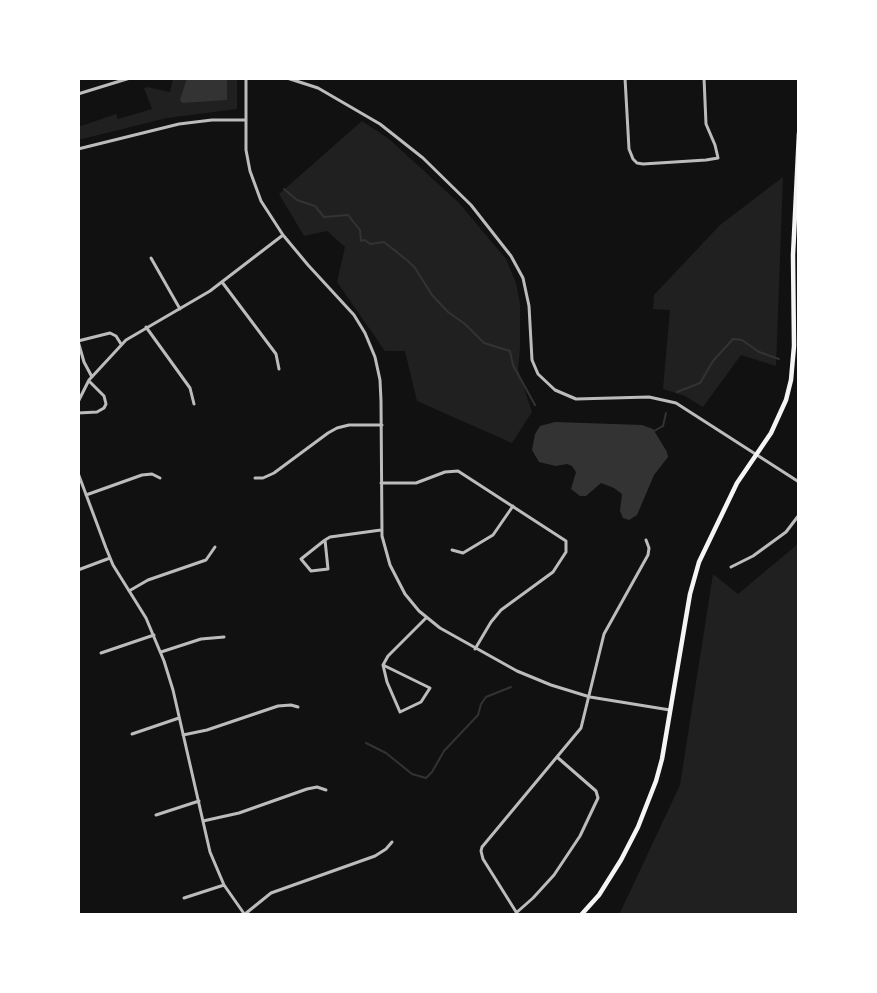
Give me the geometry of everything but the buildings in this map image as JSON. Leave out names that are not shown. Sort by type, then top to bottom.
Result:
[{"type":"main road","points":[[581,915],[599,895],[621,860],[638,827],[656,781],[662,759],[690,594],[699,562],[737,483],[771,433],[786,400],[791,380],[794,346],[793,255],[799,133]]},
{"type":"street","points":[[78,94],[130,78]]},
{"type":"street","points":[[246,78],[247,158],[256,188],[268,213],[283,235],[349,308],[373,351],[379,373],[381,530],[388,560],[396,579],[409,599],[426,618],[447,633],[534,678],[590,697],[670,710]]},
{"type":"street","points":[[287,78],[318,88],[380,124],[423,158],[471,205],[511,256],[523,278],[530,306],[532,360],[538,374],[549,386],[562,395],[576,399],[642,396],[675,403],[799,482]]},
{"type":"street","points":[[625,78],[629,149],[633,159],[643,164],[718,158],[716,146],[705,124],[704,78]]},
{"type":"street","points":[[78,148],[180,124],[212,120],[246,120]]},
{"type":"street","points":[[78,402],[90,379],[121,344],[222,282],[283,235]]},
{"type":"street","points":[[151,258],[180,309]]},
{"type":"street","points":[[222,282],[276,354],[279,369]]},
{"type":"street","points":[[146,327],[190,388],[194,404]]},
{"type":"street","points":[[78,412],[97,412],[104,408],[105,404],[104,396],[90,379],[78,341],[110,333],[116,336],[121,344]]},
{"type":"street","points":[[255,478],[263,478],[274,473],[337,428],[349,425],[381,425]]},
{"type":"street","points":[[381,483],[416,483],[445,472],[458,471],[564,539],[567,548],[550,575],[505,606],[497,614],[476,649]]},
{"type":"street","points":[[78,473],[110,558],[154,635],[161,652],[168,672],[213,859],[224,885],[245,915],[275,891],[375,856],[392,842]]},
{"type":"street","points":[[86,495],[142,475],[152,474],[160,478]]},
{"type":"street","points":[[452,550],[463,553],[493,535],[513,506]]},
{"type":"street","points":[[731,567],[753,556],[786,532],[799,515]]},
{"type":"street","points":[[325,540],[328,569],[311,571],[301,559],[325,540],[339,534],[381,530]]},
{"type":"street","points":[[557,757],[594,788],[598,798],[580,836],[554,875],[517,914],[483,859],[481,851],[484,844],[581,728],[604,634],[646,560],[649,548],[646,540]]},
{"type":"street","points":[[129,591],[148,580],[206,560],[215,548]]},
{"type":"street","points":[[78,570],[110,558]]},
{"type":"street","points":[[383,665],[429,688],[421,702],[400,712],[387,682],[383,665],[388,656],[426,618]]},
{"type":"street","points":[[101,653],[154,635]]},
{"type":"street","points":[[161,652],[201,639],[224,637]]},
{"type":"street","points":[[183,735],[213,728],[278,706],[298,707]]},
{"type":"street","points":[[132,734],[179,718]]},
{"type":"street","points":[[203,821],[249,810],[307,789],[317,787],[326,790]]},
{"type":"street","points":[[156,815],[199,801]]},
{"type":"street","points":[[184,898],[224,885]]},
{"type":"shaded area","points":[[173,78],[237,78],[237,109],[167,118],[78,140],[78,127],[116,114],[118,119],[152,109],[144,88],[170,92]]},
{"type":"shaded area","points":[[187,78],[227,78],[227,100],[182,103],[180,100]]},
{"type":"shaded area","points":[[362,121],[389,139],[459,203],[506,259],[516,283],[520,304],[518,370],[532,412],[512,443],[417,401],[405,351],[385,351],[337,282],[345,247],[327,231],[304,236],[279,194]]},
{"type":"shaded area","points":[[783,177],[776,366],[741,355],[703,407],[685,396],[663,389],[670,310],[653,309],[654,295],[720,225]]},
{"type":"shaded area","points":[[555,422],[642,425],[653,429],[668,457],[654,475],[637,515],[629,520],[623,518],[620,511],[622,494],[614,488],[601,483],[586,496],[580,496],[571,489],[576,472],[572,466],[567,464],[556,466],[539,462],[532,450],[535,434],[540,426]]},
{"type":"shaded area","points":[[799,543],[799,915],[619,915],[680,785],[713,574],[738,594]]},
{"type":"waterway","points":[[284,189],[297,200],[315,206],[324,217],[348,215],[360,230],[361,241],[365,240],[370,244],[384,242],[408,261],[432,295],[448,312],[465,324],[484,343],[510,351],[513,365],[535,405]]},
{"type":"waterway","points":[[677,392],[700,383],[713,361],[733,339],[742,340],[759,352],[779,359]]},
{"type":"waterway","points":[[654,431],[663,426],[666,413]]},
{"type":"waterway","points":[[366,743],[386,753],[412,774],[426,778],[444,751],[478,715],[486,697],[511,687]]}]
